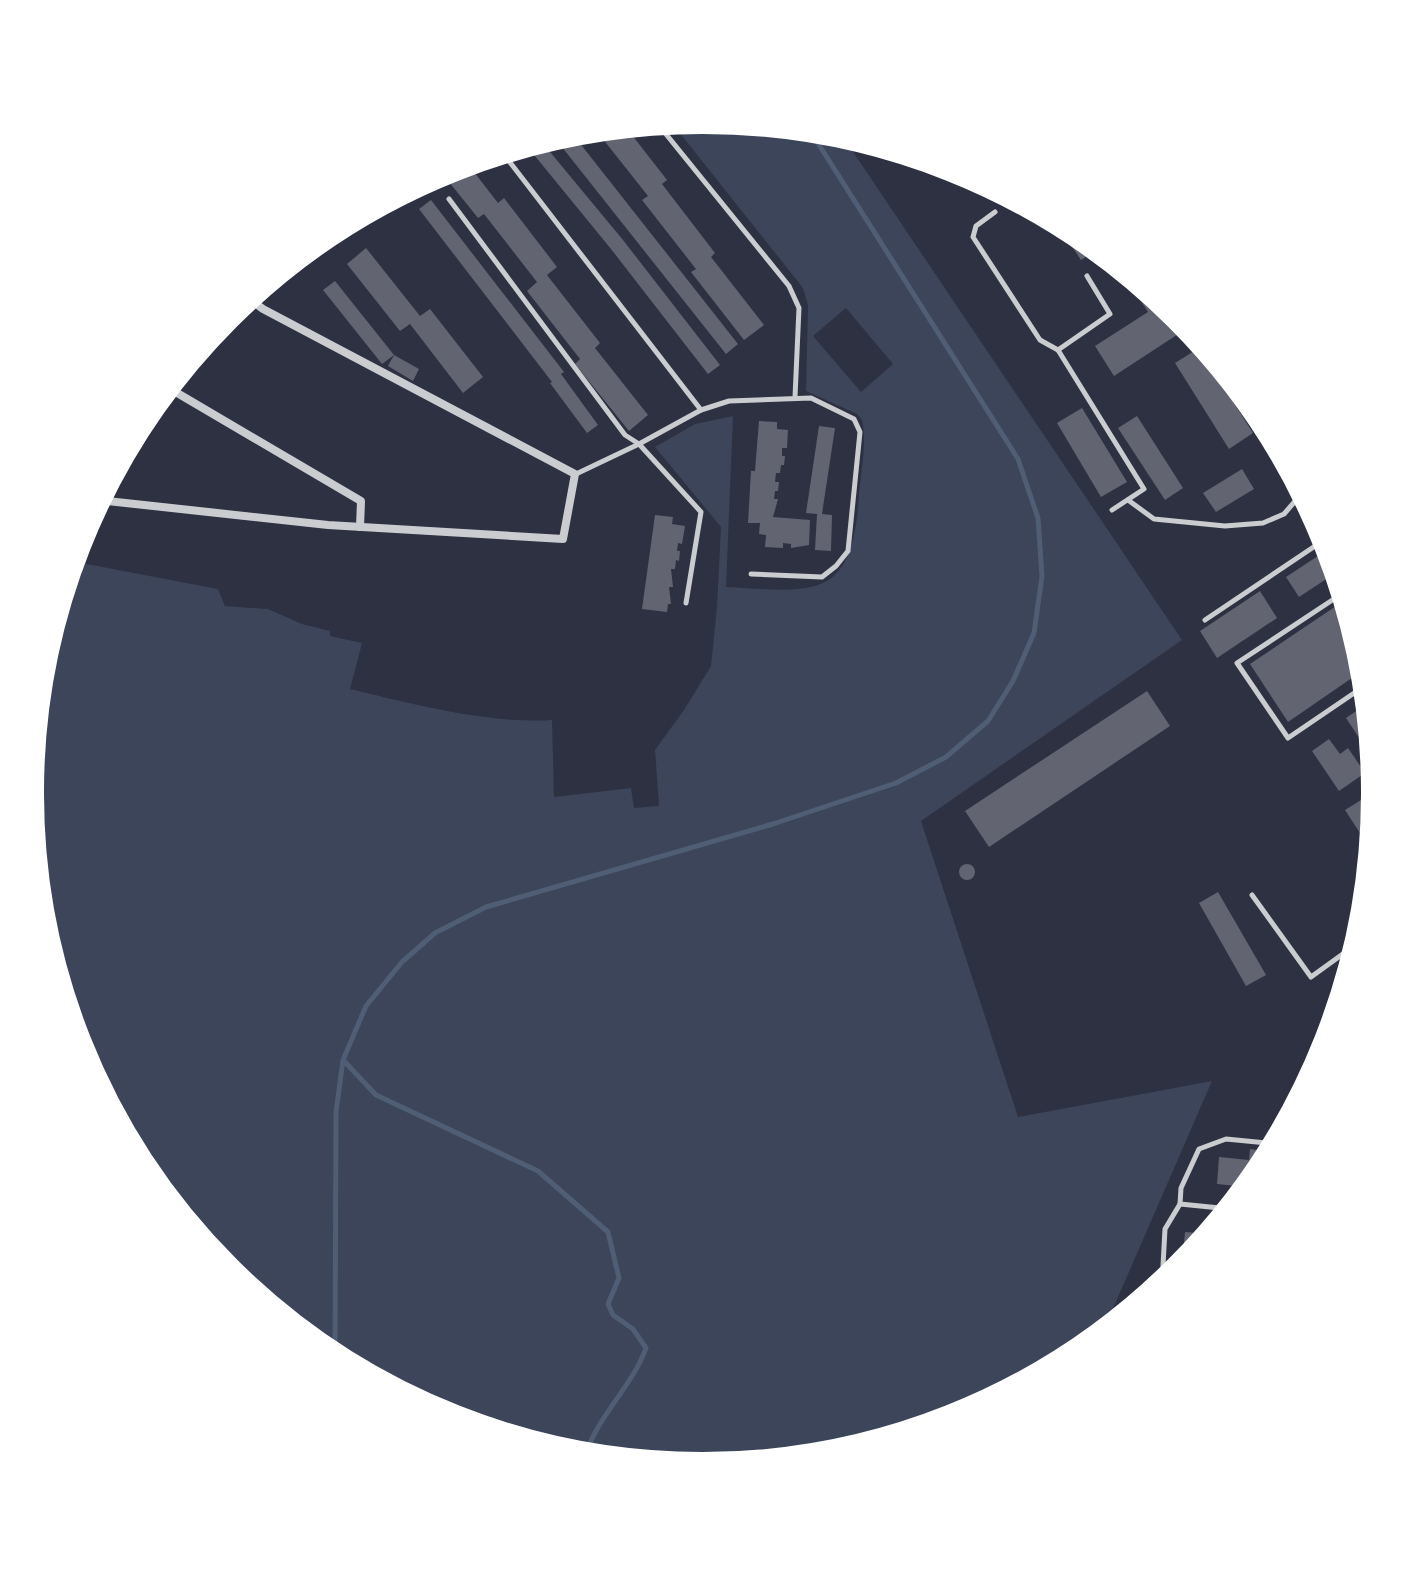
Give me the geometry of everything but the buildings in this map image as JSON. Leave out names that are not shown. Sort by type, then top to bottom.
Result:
[{"type":"street","points":[[110,501],[360,527],[563,539],[575,474],[257,305]]},
{"type":"street","points":[[177,393],[361,501],[360,527]]},
{"type":"lane","points":[[666,134],[789,286],[799,308],[795,397]]},
{"type":"lane","points":[[510,162],[701,410]]},
{"type":"lane","points":[[449,199],[625,435],[639,444],[701,512],[686,603]]},
{"type":"lane","points":[[995,212],[976,226],[973,237],[1040,340],[1058,350],[1144,489],[1112,510]]},
{"type":"lane","points":[[1058,350],[1110,314],[1087,276]]},
{"type":"lane","points":[[575,474],[701,410],[729,401],[811,398],[854,419],[860,432],[848,551],[822,577],[751,574]]},
{"type":"lane","points":[[1128,500],[1154,519],[1225,526],[1263,523],[1284,514],[1295,501]]},
{"type":"lane","points":[[1205,620],[1315,546]]},
{"type":"lane","points":[[1333,599],[1237,663],[1288,738],[1355,693]]},
{"type":"lane","points":[[1252,895],[1311,977],[1342,954]]},
{"type":"lane","points":[[1163,1267],[1165,1229],[1180,1204],[1181,1188],[1199,1149],[1226,1139],[1263,1143]]},
{"type":"lane","points":[[1180,1204],[1216,1208]]},
{"type":"shaded area","points":[[680,133],[789,138],[852,150],[1182,640],[921,821],[1018,1117],[1212,1081],[1112,1311],[1033,1365],[955,1403],[915,1418],[831,1441],[789,1448],[702,1454],[616,1448],[574,1441],[532,1431],[450,1403],[372,1365],[336,1342],[300,1317],[235,1260],[178,1195],[153,1160],[130,1123],[92,1046],[77,1005],[55,922],[43,836],[42,793],[43,750],[55,664],[83,563],[218,589],[225,606],[268,609],[302,624],[330,631],[330,636],[362,643],[350,689],[477,716],[552,720],[554,797],[631,788],[634,808],[659,806],[655,750],[711,666],[721,527],[655,447],[695,424],[733,416],[726,587],[784,590],[824,582],[838,572],[848,554],[855,529],[864,447],[862,420],[857,414],[806,391],[808,305],[803,288]],"holes":[[[846,308],[893,364],[861,392],[813,336]]]},
{"type":"waterway","points":[[335,1341],[336,1112],[343,1060],[366,1006],[402,962],[435,933],[486,907],[773,824],[896,783],[946,757],[988,721],[1013,681],[1034,633],[1042,576],[1038,518],[1018,459],[818,143]]},
{"type":"waterway","points":[[344,1061],[376,1095],[538,1171],[608,1232],[619,1278],[608,1304],[613,1315],[633,1329],[646,1348],[590,1444]]}]
